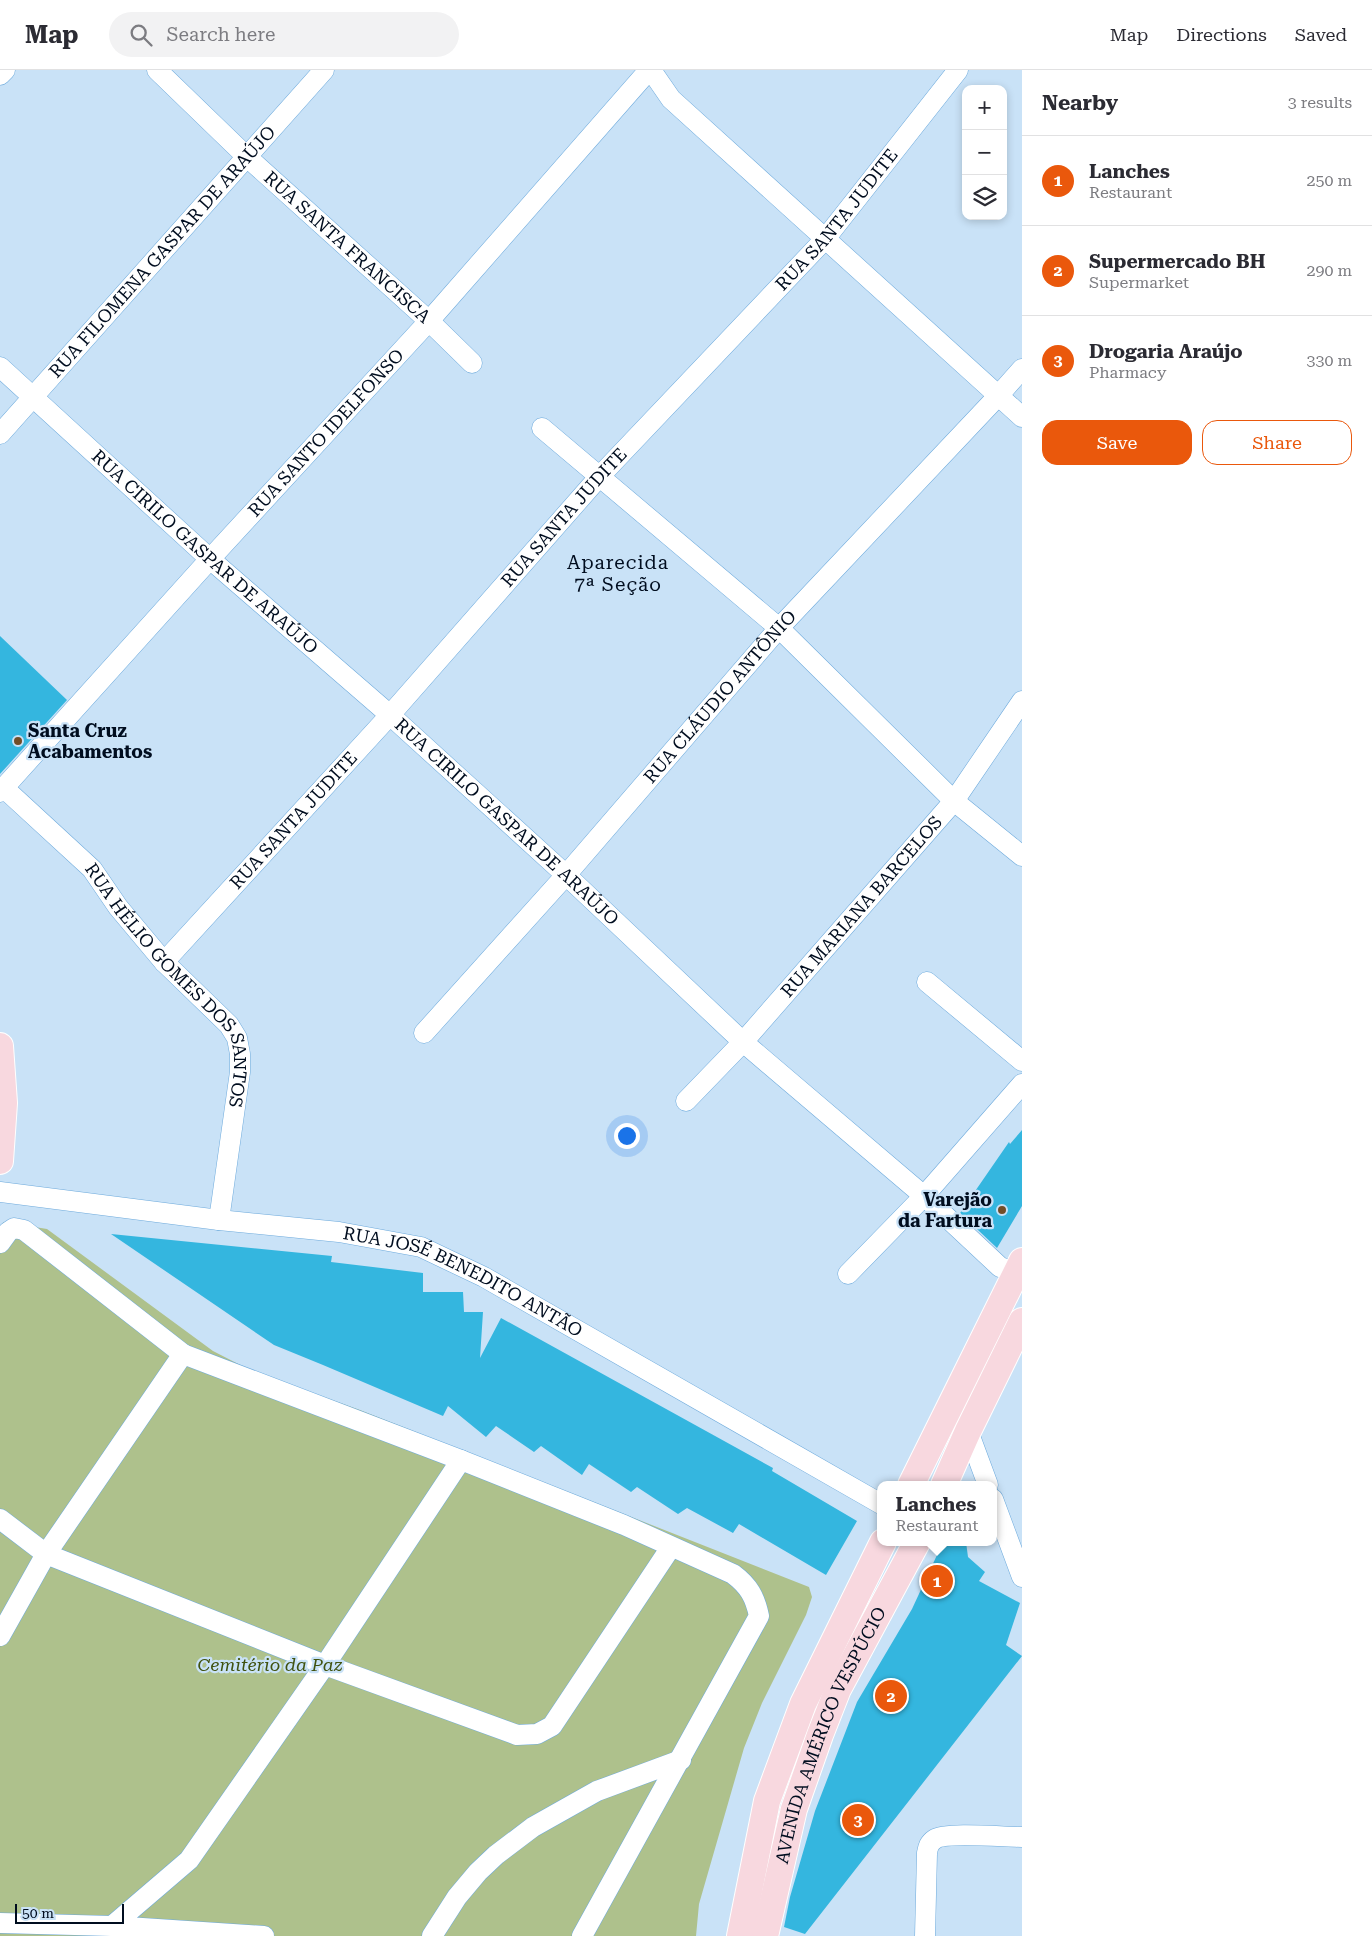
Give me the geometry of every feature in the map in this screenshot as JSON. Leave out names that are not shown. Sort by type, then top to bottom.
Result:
[{"type":"main road","points":[[0,1046],[4,1103],[0,1162]]},
{"type":"main road","points":[[913,1481],[1020,1268]]},
{"type":"main road","points":[[946,1481],[1022,1321]]},
{"type":"main road","name":"AVENIDA AMÉRICO VESPÚCIO","points":[[740,1936],[767,1801],[803,1704],[881,1546]]},
{"type":"main road","name":"AVENIDA AMÉRICO VESPÚCIO","points":[[765,1936],[794,1809],[820,1735],[838,1689],[914,1546]]},
{"type":"street","points":[[0,75],[5,70]]},
{"type":"street","name":"RUA SANTA FRANCISCA","points":[[156,70],[246,156],[429,321],[472,364]]},
{"type":"street","name":"RUA FILOMENA GASPAR DE ARAÚJO","points":[[0,434],[324,70]]},
{"type":"street","points":[[650,70],[671,99],[1022,417]]},
{"type":"street","name":"RUA SANTO IDELFONSO","points":[[2,790],[210,559],[429,321],[650,70]]},
{"type":"street","name":"RUA SANTA JUDITE","points":[[164,962],[390,715],[599,477],[825,238],[958,70]]},
{"type":"street","name":"RUA CIRILO GASPAR DE ARAÚJO","points":[[0,367],[210,559],[390,715],[566,875],[743,1042],[924,1196],[1000,1267],[1020,1268]]},
{"type":"street","name":"RUA CLÁUDIO ANTÔNIO","points":[[424,1033],[566,875],[779,628],[1022,369]]},
{"type":"street","points":[[542,428],[779,628],[954,801],[1022,856]]},
{"type":"street","name":"RUA MARIANA BARCELOS","points":[[686,1101],[743,1042],[954,801],[1022,701]]},
{"type":"street","name":"RUA HÉLIO GOMES DOS SANTOS","points":[[2,790],[92,869],[118,907],[164,962],[229,1025],[237,1038],[240,1054],[240,1072],[219,1220]]},
{"type":"street","points":[[927,982],[1022,1061]]},
{"type":"street","points":[[848,1274],[924,1196],[1022,1084]]},
{"type":"street","name":"RUA JOSÉ BENEDITO ANTÃO","points":[[0,1192],[219,1220],[339,1232],[420,1247],[484,1277],[877,1502]]},
{"type":"street","points":[[0,1243],[8,1232],[14,1228],[24,1230],[183,1354],[461,1460],[624,1525],[733,1574],[746,1584],[756,1603],[760,1616],[582,1936]]},
{"type":"street","points":[[0,1636],[46,1554],[183,1354]]},
{"type":"street","points":[[968,1431],[987,1481]]},
{"type":"street","points":[[112,1926],[189,1860],[326,1665],[461,1460]]},
{"type":"street","points":[[997,1510],[1022,1577]]},
{"type":"street","points":[[0,1519],[46,1554],[326,1665],[517,1735],[537,1734],[552,1726],[671,1547]]},
{"type":"street","points":[[432,1936],[457,1897],[478,1872],[496,1855],[533,1827],[597,1791],[681,1760]]},
{"type":"street","points":[[925,1936],[926,1853],[929,1845],[934,1840],[950,1836],[1022,1837]]},
{"type":"street","points":[[0,1923],[112,1926],[264,1936]]},
{"type":"green space","name":"Cemitério da Paz","points":[[4,1222],[47,1229],[213,1351],[254,1372],[360,1410],[809,1587],[812,1597],[806,1615],[762,1703],[744,1748],[699,1904],[696,1936],[0,1936],[0,1226]]},
{"type":"building","name":"Santa Cruz Acabamentos","points":[[0,636],[67,700],[0,774]]},
{"type":"building","points":[[1022,1130],[1022,1206],[997,1248],[960,1213],[1009,1142],[1010,1144]]},
{"type":"building","points":[[111,1234],[332,1256],[331,1262],[423,1273],[423,1292],[463,1292],[464,1312],[483,1312],[480,1358],[501,1318],[773,1468],[772,1471],[857,1521],[826,1575],[739,1524],[733,1533],[687,1508],[678,1514],[637,1487],[631,1492],[589,1464],[582,1475],[541,1446],[534,1452],[496,1426],[486,1437],[448,1406],[443,1416],[274,1345]]},
{"type":"building","points":[[941,1546],[967,1546],[968,1557],[985,1572],[979,1581],[1020,1603],[1006,1645],[1022,1656],[805,1934],[784,1927],[790,1897],[815,1811],[857,1702],[912,1609]]},
{"type":"place","name":"Santa Cruz Acabamentos","points":[[18,741]]},
{"type":"place","name":"Varejão da Fartura","points":[[1002,1210]]},
{"type":"place","name":"Lanches","points":[[937,1581]]},
{"type":"place","name":"Supermercado BH","points":[[891,1696]]},
{"type":"place","name":"Drogaria Araújo","points":[[858,1820]]},
{"type":"district","name":"Aparecida 7ª Seção","points":[[618,573]]}]
